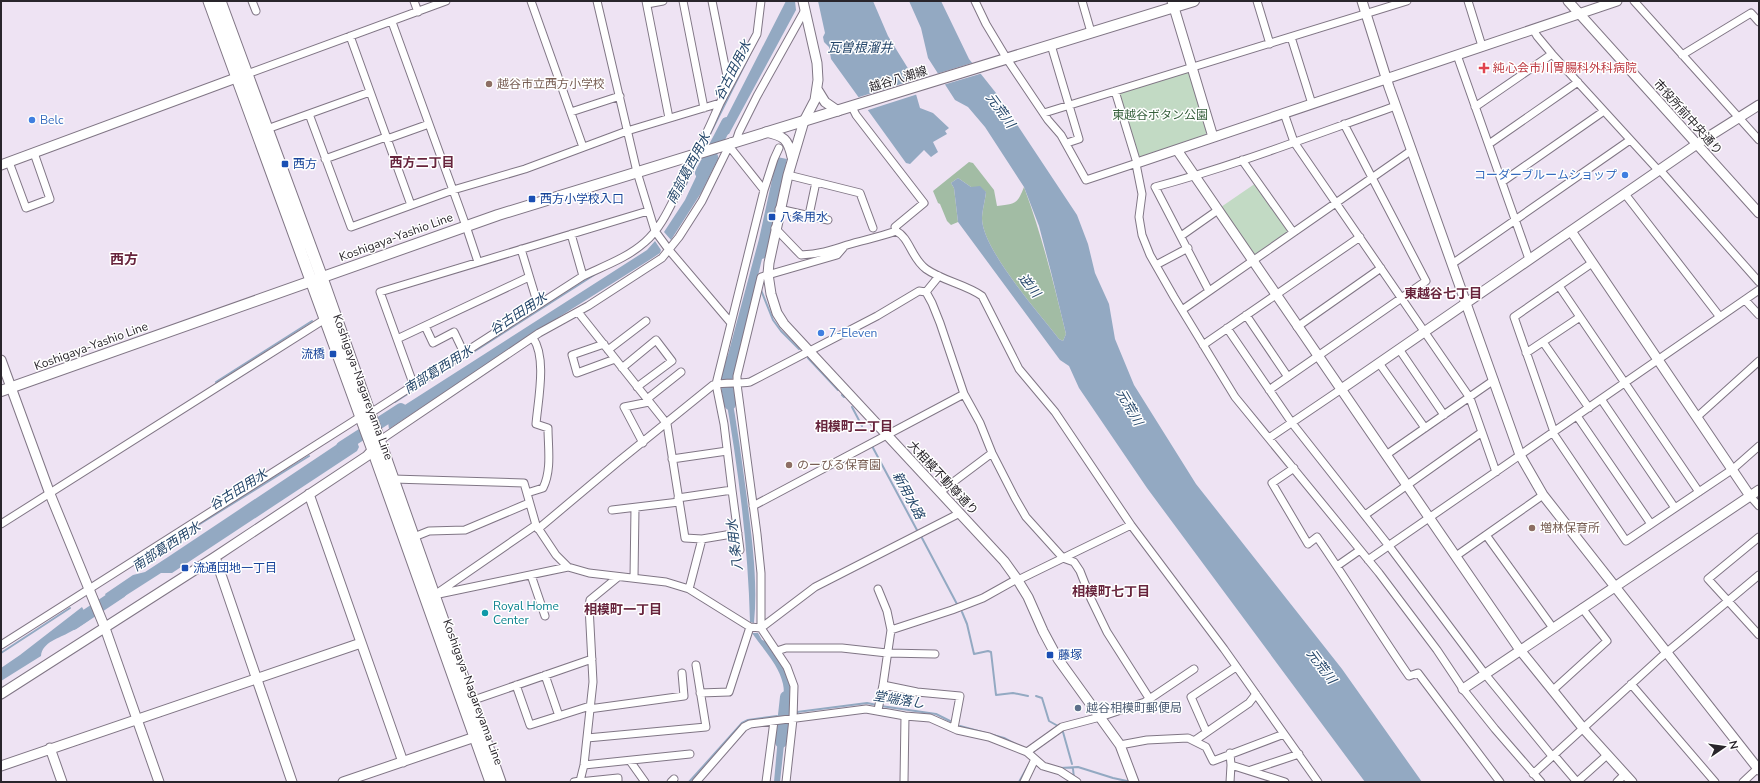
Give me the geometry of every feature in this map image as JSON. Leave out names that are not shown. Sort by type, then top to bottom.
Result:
[{"type":"main road","name":"Koshigaya-Nagareyama Line","points":[[209,1],[267,129],[322,278],[365,416]]},
{"type":"main road","name":"Koshigaya-Nagareyama Line","points":[[220,1],[242,76],[311,282],[365,416],[467,702],[500,782]]},
{"type":"main road","points":[[1003,60],[1173,4],[1194,1]]},
{"type":"main road","name":"越谷八潮線","points":[[804,121],[1003,60]]},
{"type":"main road","name":"Koshigaya-Yashio Line","points":[[1,391],[466,226],[699,152],[804,121]]},
{"type":"main road","name":"Koshigaya-Nagareyama Line","points":[[376,446],[393,479],[434,595],[467,702],[476,737],[491,782]]},
{"type":"street","points":[[252,1],[256,11]]},
{"type":"street","points":[[414,1],[418,12]]},
{"type":"street","points":[[34,153],[50,199],[26,208],[5,164],[34,153],[350,36],[392,22],[446,1]]},
{"type":"street","points":[[531,1],[583,147]]},
{"type":"street","points":[[597,1],[637,172],[655,231],[669,250],[731,323]]},
{"type":"street","points":[[663,1],[646,3],[669,118]]},
{"type":"street","points":[[683,1],[704,108]]},
{"type":"street","points":[[712,1],[729,86]]},
{"type":"street","points":[[1,645],[414,386],[583,276],[625,256],[644,242],[655,231],[671,206],[699,152],[720,103],[757,34],[761,1]]},
{"type":"street","points":[[1082,1],[1091,32]]},
{"type":"street","points":[[1257,1],[1270,44]]},
{"type":"street","points":[[1362,1],[1386,79],[1520,455],[1543,496],[1759,769],[1743,782]]},
{"type":"street","points":[[1044,113],[1407,1]]},
{"type":"street","points":[[1468,1],[1482,46]]},
{"type":"street","name":"市役所前中央通り","points":[[1568,1],[1759,213]]},
{"type":"street","points":[[978,2],[986,24],[1003,60],[1067,144],[1086,180],[1617,1]]},
{"type":"street","points":[[1634,1],[1759,140]]},
{"type":"street","points":[[1173,4],[1213,137]]},
{"type":"street","points":[[1,694],[105,628],[309,494],[533,338],[578,312],[662,258],[702,201],[804,5]]},
{"type":"street","name":"大相模不動尊通り","points":[[804,5],[817,63],[817,89],[815,100],[804,121],[792,158],[775,228],[768,274],[771,294],[777,312],[784,324],[1004,561],[1018,580],[1058,659],[1120,745],[1133,779]]},
{"type":"street","points":[[1682,55],[1751,13],[1759,22]]},
{"type":"street","points":[[392,22],[478,262]]},
{"type":"street","points":[[1533,29],[1552,54],[1659,170],[1759,282]]},
{"type":"street","points":[[350,36],[411,205]]},
{"type":"street","points":[[1291,37],[1312,104]]},
{"type":"street","points":[[1051,45],[1079,139],[1067,144]]},
{"type":"street","points":[[1475,106],[1552,54]]},
{"type":"street","points":[[1457,55],[1529,259]]},
{"type":"street","points":[[1489,144],[1578,82]]},
{"type":"street","points":[[817,89],[825,102],[838,111]]},
{"type":"street","points":[[1115,91],[1136,164],[1142,194],[1139,226],[1142,235],[1156,264],[1182,310],[1235,397],[1368,560],[1437,650],[1463,689],[1533,774],[1542,782]]},
{"type":"street","points":[[267,129],[370,92]]},
{"type":"street","points":[[571,112],[620,96]]},
{"type":"street","points":[[309,114],[351,227],[453,190],[525,169],[627,132],[720,103]]},
{"type":"street","points":[[1269,438],[1697,144],[1759,105]]},
{"type":"street","points":[[854,106],[856,115],[924,203],[895,227],[896,231]]},
{"type":"street","points":[[1209,290],[1155,187],[1195,176],[1396,106]]},
{"type":"street","points":[[1502,182],[1604,111]]},
{"type":"street","points":[[1284,113],[1294,142],[1470,398],[1496,472]]},
{"type":"street","points":[[325,159],[429,124]]},
{"type":"street","points":[[1269,390],[1426,281],[1344,124]]},
{"type":"street","points":[[766,132],[778,135],[787,142],[792,158]]},
{"type":"street","points":[[1452,264],[1630,140]]},
{"type":"street","points":[[732,143],[764,190]]},
{"type":"street","points":[[740,550],[719,384],[731,323],[764,190],[779,148]]},
{"type":"street","points":[[1177,150],[1340,390],[1520,650],[1584,728],[1632,782]]},
{"type":"street","points":[[1182,310],[1412,150]]},
{"type":"street","points":[[1242,160],[1293,232]]},
{"type":"street","points":[[788,175],[860,193],[873,228]]},
{"type":"street","points":[[809,215],[816,182]]},
{"type":"street","points":[[1625,194],[1720,317]]},
{"type":"street","points":[[779,209],[828,220]]},
{"type":"street","points":[[1181,236],[1218,210]]},
{"type":"street","points":[[414,386],[380,292],[648,211]]},
{"type":"street","points":[[775,228],[801,255],[831,252],[896,231],[904,236],[916,260],[926,269],[982,296],[1019,369],[1055,412],[1131,524],[1224,649],[1299,754],[1315,781]]},
{"type":"street","points":[[1570,231],[1750,496],[1759,506]]},
{"type":"street","points":[[571,234],[583,276]]},
{"type":"street","points":[[1203,345],[1360,237]]},
{"type":"street","points":[[786,782],[794,686],[787,667],[760,628],[761,573],[737,376],[761,277],[838,255],[846,246]]},
{"type":"street","points":[[1156,264],[1188,248]]},
{"type":"street","points":[[521,249],[538,305]]},
{"type":"street","points":[[1592,263],[1514,317],[1553,432],[1626,541],[1733,470],[1759,446]]},
{"type":"street","points":[[1298,327],[1381,268]]},
{"type":"street","points":[[926,292],[939,276]]},
{"type":"street","points":[[397,339],[529,277]]},
{"type":"street","points":[[1559,286],[1699,492]]},
{"type":"street","points":[[1368,560],[1759,290]]},
{"type":"street","points":[[434,595],[537,527],[667,424],[713,385],[750,382],[877,316],[920,291],[926,292]]},
{"type":"street","points":[[926,292],[940,323],[964,394],[980,423],[992,453],[1026,517],[1063,558],[1074,562],[1080,571],[1091,599],[1107,632],[1149,698]]},
{"type":"street","points":[[1745,300],[1759,315]]},
{"type":"street","points":[[578,312],[667,424],[685,538],[702,538],[738,533]]},
{"type":"street","points":[[1246,316],[1288,377]]},
{"type":"street","points":[[1526,353],[1580,317]]},
{"type":"street","points":[[1,524],[325,319]]},
{"type":"street","points":[[615,359],[577,373],[572,355],[606,347],[646,321]]},
{"type":"street","points":[[425,326],[433,343],[454,332],[464,353]]},
{"type":"street","points":[[1227,328],[1292,423],[1389,546],[1485,674],[1577,782],[1607,755]]},
{"type":"street","points":[[527,493],[544,488],[548,479],[549,462],[548,428],[536,424],[540,359],[537,343],[533,338]]},
{"type":"street","points":[[622,368],[656,340],[672,361],[637,387]]},
{"type":"street","points":[[1543,342],[1589,408]]},
{"type":"street","points":[[1399,349],[1444,415]]},
{"type":"street","points":[[1,360],[50,494],[105,628],[159,782]]},
{"type":"street","points":[[1697,417],[1759,361]]},
{"type":"street","points":[[1379,363],[1425,428]]},
{"type":"street","points":[[643,443],[624,407],[648,401],[681,372]]},
{"type":"street","points":[[1386,455],[1494,380]]},
{"type":"street","points":[[753,506],[964,394]]},
{"type":"street","points":[[1601,399],[1675,508]]},
{"type":"street","points":[[1577,416],[1651,524]]},
{"type":"street","points":[[1365,515],[1407,487],[1482,432]]},
{"type":"street","points":[[672,459],[727,451]]},
{"type":"street","points":[[940,492],[992,453]]},
{"type":"street","points":[[1294,468],[1272,483],[1308,544],[1317,537],[1382,638],[1409,676],[1418,673],[1500,782]]},
{"type":"street","points":[[393,479],[524,483],[537,527],[556,555],[568,567]]},
{"type":"street","points":[[612,510],[635,508],[732,490]]},
{"type":"street","points":[[1463,689],[1759,490]]},
{"type":"street","points":[[309,494],[403,762]]},
{"type":"street","points":[[1456,556],[1543,496]]},
{"type":"street","points":[[414,537],[429,531],[465,530],[529,503]]},
{"type":"street","points":[[634,578],[635,508]]},
{"type":"street","points":[[434,595],[568,567],[589,573],[666,582],[689,589],[750,627],[760,628],[815,588],[960,513]]},
{"type":"street","points":[[891,630],[958,608],[983,598],[1131,524]]},
{"type":"street","points":[[1486,535],[1553,628]]},
{"type":"street","points":[[1759,537],[1708,579],[1759,635]]},
{"type":"street","points":[[689,589],[702,538]]},
{"type":"street","points":[[1337,566],[1360,550]]},
{"type":"street","points":[[214,557],[292,782]]},
{"type":"street","points":[[532,575],[545,616]]},
{"type":"street","points":[[1533,774],[1667,652],[1759,575]]},
{"type":"street","points":[[618,577],[590,600],[589,606],[593,682],[589,707],[584,765],[578,782],[618,778],[618,782]]},
{"type":"street","points":[[878,589],[887,611],[891,630],[878,710]]},
{"type":"street","points":[[1553,690],[1607,641],[1582,608]]},
{"type":"street","points":[[700,693],[729,692],[750,627]]},
{"type":"street","points":[[1,766],[137,718],[256,680],[361,643]]},
{"type":"street","points":[[777,651],[786,648],[842,648],[887,653],[935,654]]},
{"type":"street","points":[[467,702],[592,659]]},
{"type":"street","points":[[587,738],[706,727],[696,665]]},
{"type":"street","points":[[1206,731],[1191,697],[1236,667]]},
{"type":"street","points":[[1027,752],[1062,727],[1100,717],[1145,702],[1194,669]]},
{"type":"street","points":[[516,685],[530,725],[589,707],[684,696],[682,673]]},
{"type":"street","points":[[545,675],[559,716]]},
{"type":"street","points":[[1631,684],[1715,782]]},
{"type":"street","points":[[883,685],[917,692],[960,696],[954,728]]},
{"type":"street","points":[[1194,741],[1206,731],[1249,703],[1256,694]]},
{"type":"street","points":[[1249,703],[1261,701]]},
{"type":"street","points":[[696,782],[744,727],[750,724],[866,709],[905,716],[930,718],[954,728],[989,737],[1027,752],[1043,766],[1060,771],[1077,782]]},
{"type":"street","points":[[904,782],[905,716]]},
{"type":"street","points":[[766,782],[777,721]]},
{"type":"street","points":[[1120,745],[1147,740],[1188,738],[1206,746],[1213,761],[1230,753],[1284,734]]},
{"type":"street","points":[[343,782],[476,737]]},
{"type":"street","points":[[50,748],[62,782]]},
{"type":"street","points":[[1230,753],[1230,782]]},
{"type":"street","points":[[584,765],[690,754]]},
{"type":"street","points":[[1251,770],[1299,754]]},
{"type":"street","points":[[1024,782],[1035,759]]},
{"type":"street","points":[[630,761],[645,782]]},
{"type":"street","points":[[1231,765],[1251,770],[1285,782]]},
{"type":"street","points":[[1617,782],[1625,774]]},
{"type":"green space","name":"東越谷ボタン公園","points":[[1186,72],[1191,74],[1208,131],[1205,135],[1141,157],[1137,155],[1118,95],[1120,92]]},
{"type":"green space","points":[[969,162],[973,163],[994,190],[997,206],[1008,205],[1015,202],[1024,187],[1042,242],[1057,297],[1066,334],[1063,341],[1059,339],[1013,281],[992,247],[985,232],[982,219],[986,192],[971,187],[958,178],[951,183],[954,188],[958,222],[951,225],[947,221],[933,191]]},
{"type":"green space","points":[[1256,183],[1287,229],[1287,233],[1255,255],[1221,207]]},
{"type":"water","points":[[786,1],[795,1],[796,10],[729,134],[716,138]]},
{"type":"water","name":"瓦曽根溜井","points":[[818,1],[873,1],[888,36],[909,70],[920,108],[933,113],[949,128],[945,131],[947,134],[933,142],[938,152],[931,157],[924,150],[910,164],[906,163],[831,59],[829,47],[824,42],[823,37],[825,33]]},
{"type":"water","name":"元荒川","points":[[909,1],[941,1],[969,59],[996,93],[1077,215],[1088,244],[1095,273],[1109,304],[1115,339],[1134,385],[1196,484],[1342,669],[1422,782],[1365,782],[1147,488],[1079,388],[1069,366],[1060,360],[958,222],[954,188],[951,183],[958,178],[971,187],[980,186],[986,192],[982,219],[985,232],[992,247],[1013,281],[1059,339],[1063,341],[1066,334],[1051,272],[1039,226],[1024,187],[985,127],[968,107],[955,100],[928,58],[921,28]]},
{"type":"water","points":[[718,155],[718,159],[701,193],[671,240],[664,232],[685,200],[704,160]]},
{"type":"water","points":[[777,157],[787,159],[765,258],[762,259],[734,376],[724,376],[725,366],[759,239]]},
{"type":"water","points":[[655,241],[661,250],[660,253],[537,331],[389,429],[387,415],[647,250]]},
{"type":"water","points":[[730,387],[747,499],[752,545],[755,576],[754,623],[750,622],[742,505],[724,388]]},
{"type":"water","points":[[354,434],[359,447],[357,451],[172,573],[161,573],[111,605],[105,594],[133,575],[145,572]]},
{"type":"water","points":[[82,607],[89,620],[52,641],[42,651],[41,656],[1,681],[1,668]]},
{"type":"water","points":[[752,633],[758,633],[762,640],[766,642],[774,651],[781,663],[790,687],[790,711],[781,712],[784,691],[781,677],[770,657]]},
{"type":"water","points":[[779,726],[786,726],[780,782],[774,782]]},
{"type":"pier","points":[[975,62],[983,73],[943,85],[936,74]]},
{"type":"pier","points":[[914,80],[918,94],[865,111],[856,98]]},
{"type":"waterway","name":"谷古田用水","points":[[709,136],[753,48]]},
{"type":"waterway","name":"南部葛西用水","points":[[701,173],[727,123]]},
{"type":"waterway","name":"谷古田用水","points":[[681,194],[696,165]]},
{"type":"waterway","name":"谷古田用水","points":[[395,402],[594,275]]},
{"type":"waterway","name":"新用水路","points":[[761,290],[773,320],[781,331],[799,349]]},
{"type":"waterway","points":[[216,382],[312,321]]},
{"type":"waterway","name":"新用水路","points":[[808,358],[838,390]]},
{"type":"waterway","name":"八条用水","points":[[730,404],[726,380],[731,361]]},
{"type":"waterway","name":"新用水路","points":[[852,407],[862,426]]},
{"type":"waterway","name":"南部葛西用水","points":[[342,447],[401,409]]},
{"type":"waterway","name":"新用水路","points":[[872,446],[918,532]]},
{"type":"waterway","name":"谷古田用水","points":[[137,563],[309,456]]},
{"type":"waterway","name":"新用水路","points":[[922,538],[958,606]]},
{"type":"waterway","name":"南部葛西用水","points":[[73,624],[121,592]]},
{"type":"waterway","name":"谷古田用水","points":[[1,653],[70,608]]},
{"type":"waterway","name":"新用水路","points":[[962,612],[967,624],[974,654],[988,651],[991,652],[996,695],[1013,693],[1028,696]]},
{"type":"waterway","name":"新用水路","points":[[1036,696],[1042,698],[1049,721],[1058,726]]},
{"type":"waterway","name":"八条用水","points":[[781,742],[786,697]]},
{"type":"waterway","name":"堂端落し","points":[[797,712],[867,703],[877,705]]},
{"type":"waterway","name":"堂端落し","points":[[881,706],[936,714],[950,721]]},
{"type":"waterway","name":"堂端落し","points":[[689,782],[742,723],[748,720],[777,716]]},
{"type":"waterway","name":"堂端落し","points":[[960,726],[1004,738],[1019,746]]},
{"type":"waterway","name":"新用水路","points":[[1063,732],[1072,764]]},
{"type":"waterway","points":[[1019,782],[1029,764]]},
{"type":"waterway","name":"堂端落し","points":[[1060,768],[1078,767],[1127,781]]},
{"type":"waterway","name":"新用水路","points":[[1073,769],[1074,778]]},
{"type":"place","name":"純心会市川胃腸科外科病院","points":[[1484,68]]},
{"type":"place","name":"越谷市立西方小学校","points":[[489,84]]},
{"type":"place","name":"Belc","points":[[32,120]]},
{"type":"place","name":"西方","points":[[285,164]]},
{"type":"place","name":"コーダーブルームショップ","points":[[1625,175]]},
{"type":"place","name":"西方小学校入口","points":[[532,199]]},
{"type":"place","name":"八条用水","points":[[772,217]]},
{"type":"place","name":"7-Eleven","points":[[821,333]]},
{"type":"place","name":"流橋","points":[[333,354]]},
{"type":"place","name":"のーびる保育園","points":[[789,465]]},
{"type":"place","name":"増林保育所","points":[[1532,528]]},
{"type":"place","name":"流通団地一丁目","points":[[185,568]]},
{"type":"place","name":"Royal Home Center","points":[[485,613]]},
{"type":"place","name":"藤塚","points":[[1050,655]]},
{"type":"place","name":"越谷相模町郵便局","points":[[1078,708]]},
{"type":"district","name":"西方二丁目","points":[[422,162]]},
{"type":"district","name":"西方","points":[[124,259]]},
{"type":"district","name":"東越谷七丁目","points":[[1443,293]]},
{"type":"district","name":"相模町二丁目","points":[[854,426]]},
{"type":"district","name":"相模町七丁目","points":[[1111,591]]},
{"type":"district","name":"相模町一丁目","points":[[623,609]]},
{"type":"water label","name":"逆川","points":[[1030,285]]}]
